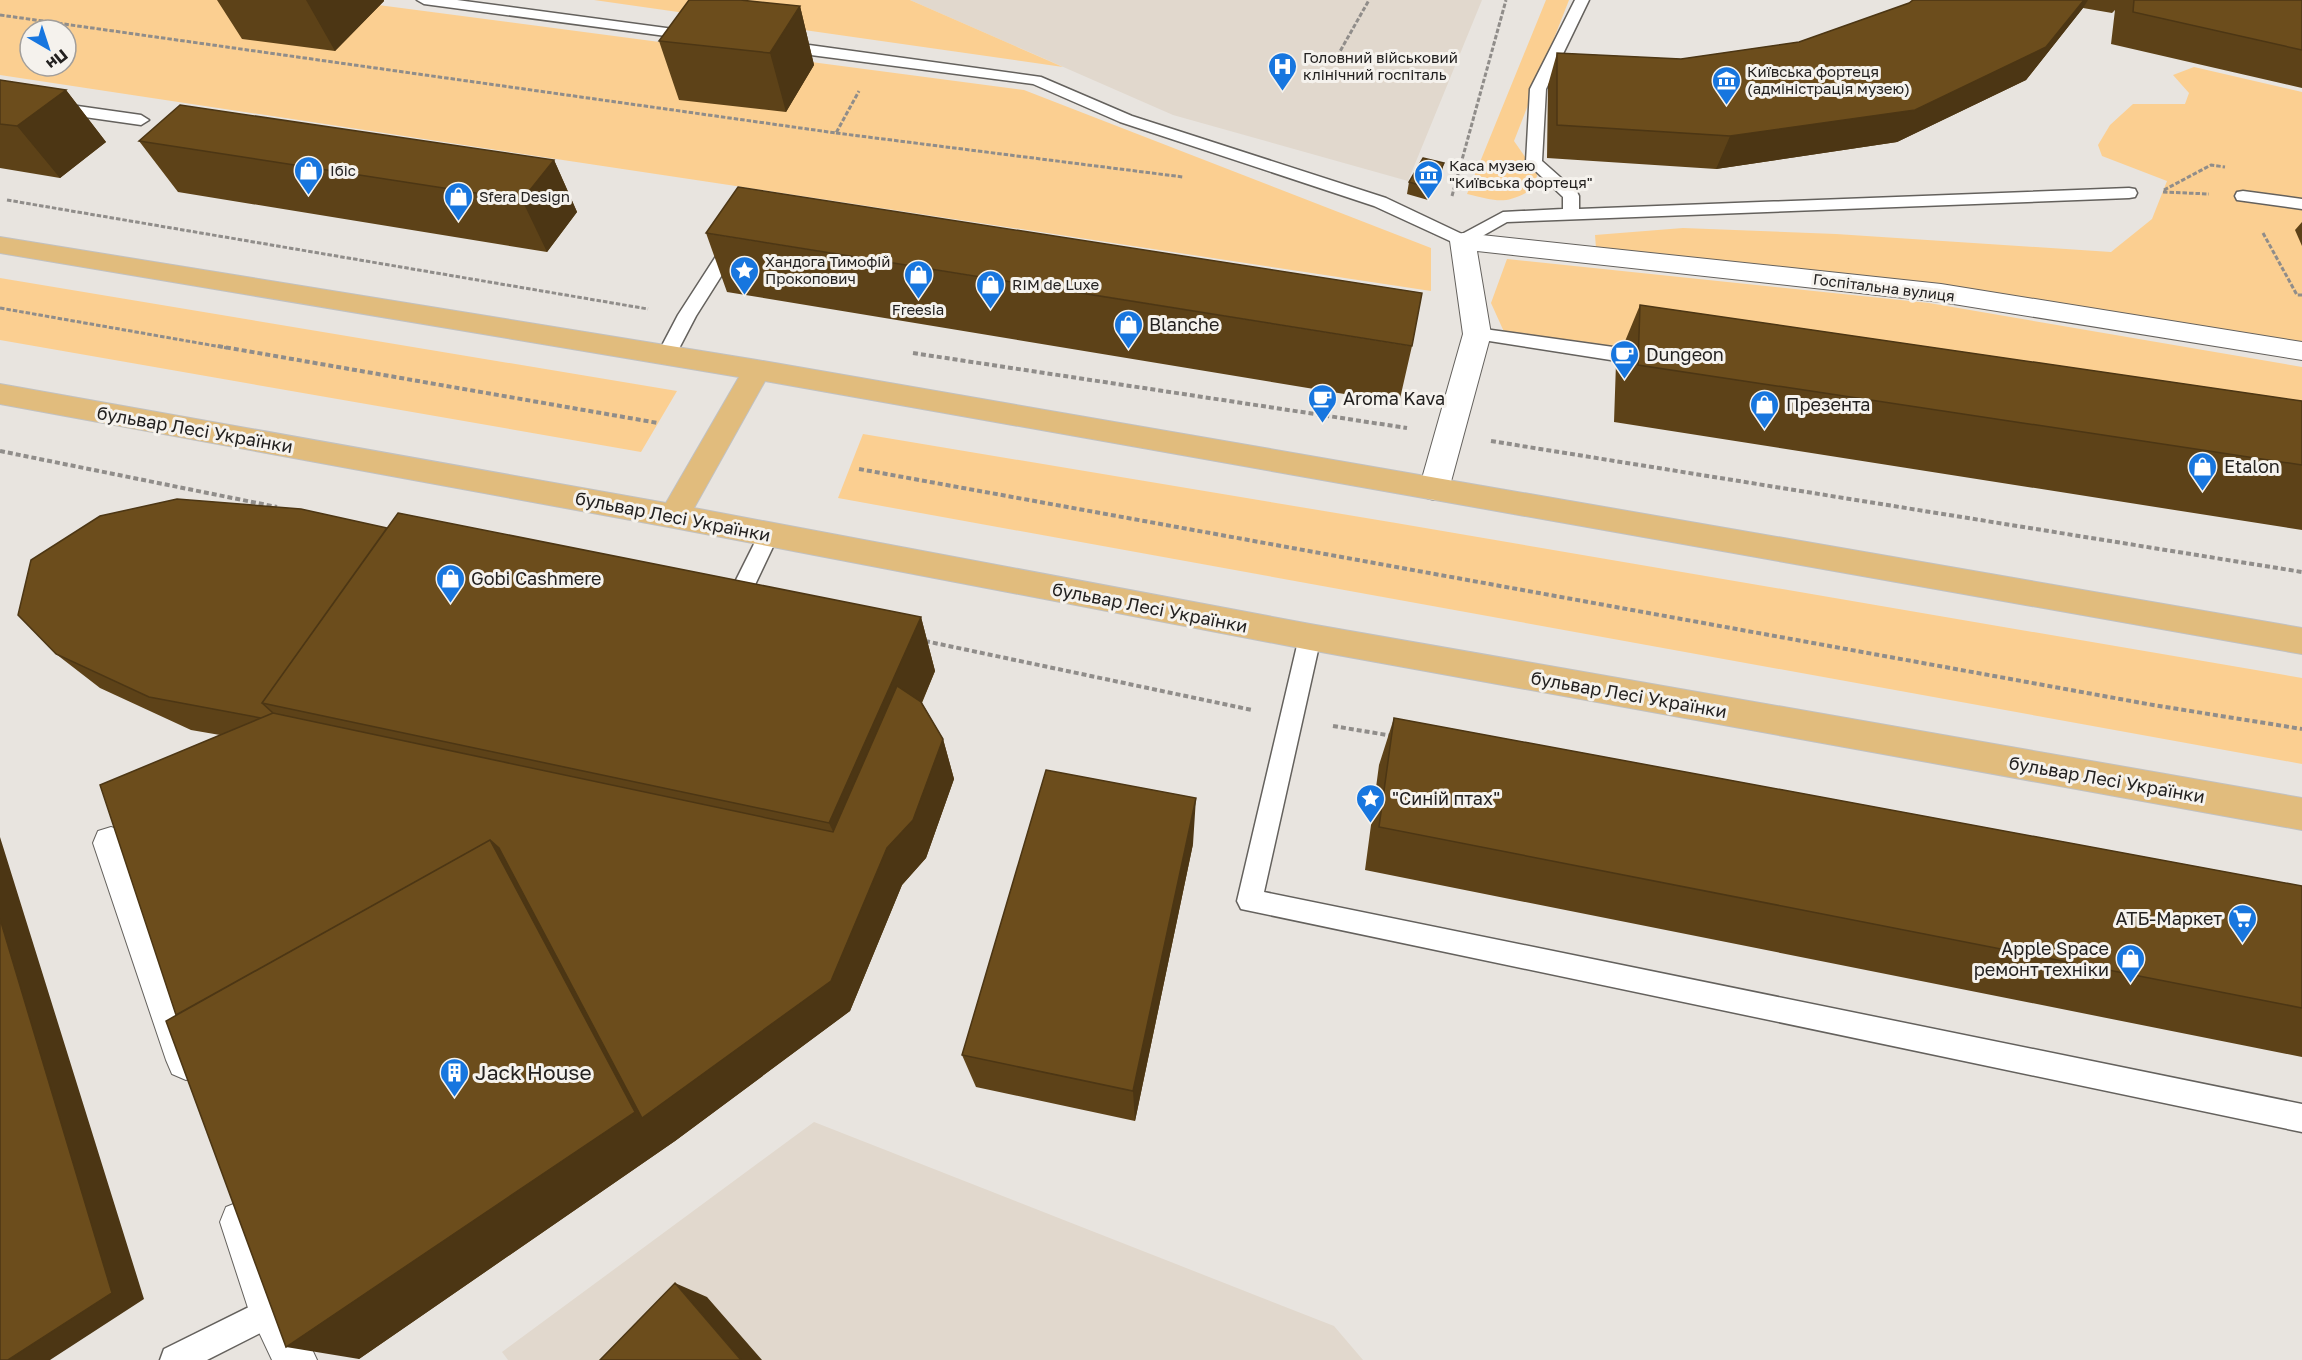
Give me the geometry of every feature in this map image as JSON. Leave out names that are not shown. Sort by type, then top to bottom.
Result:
[{"type":"main road","points":[[0,245],[757,370],[2302,641]]},
{"type":"main road","points":[[675,516],[757,370]]},
{"type":"main road","name":"бульвар Лесі Українки","points":[[0,394],[675,516],[1310,637],[2302,814]]},
{"type":"street","points":[[1434,489],[1451,435],[1477,334],[1463,241]]},
{"type":"street","name":"Госпітальна вулиця","points":[[1463,241],[1941,292],[2302,351]]},
{"type":"street","points":[[111,843],[195,1088]]},
{"type":"street","points":[[230,1188],[272,1311],[295,1360]]},
{"type":"lane","points":[[424,0],[714,38]]},
{"type":"lane","points":[[1571,215],[1571,196],[1534,162],[1537,99],[1538,89],[1582,0]]},
{"type":"lane","points":[[761,44],[1036,80],[1126,119],[1380,202],[1463,241],[1503,218],[2129,193]]},
{"type":"lane","points":[[0,100],[141,120]]},
{"type":"lane","points":[[2243,196],[2302,204]]},
{"type":"lane","points":[[666,355],[687,315],[742,229]]},
{"type":"lane","points":[[1477,334],[1663,361]]},
{"type":"lane","points":[[723,627],[770,534]]},
{"type":"lane","points":[[1310,637],[1250,901],[2302,1118]]},
{"type":"lane","points":[[175,1360],[272,1311]]},
{"type":"path","points":[[1334,62],[1369,0]]},
{"type":"path","points":[[1451,198],[1506,0]]},
{"type":"path","points":[[0,15],[836,133],[1190,178]]},
{"type":"path","points":[[836,133],[877,59]]},
{"type":"path","points":[[2243,196],[2296,295],[2302,295]]},
{"type":"path","points":[[7,200],[687,315]]},
{"type":"path","points":[[0,308],[658,423]]},
{"type":"path","points":[[908,352],[1451,435],[2302,572]]},
{"type":"path","points":[[0,451],[281,508]]},
{"type":"path","points":[[859,469],[2153,705],[2302,729]]},
{"type":"path","points":[[917,639],[1291,718],[1396,737]]},
{"type":"shaded area","points":[[0,0],[340,0],[1024,90],[1431,248],[1431,291],[20,78],[78,78],[78,18],[18,18],[18,78],[0,75]]},
{"type":"shaded area","points":[[594,0],[910,0],[1063,67]]},
{"type":"shaded area","name":"Головний військовий клінічний госпіталь","points":[[910,0],[1482,0],[1408,181],[1173,115]]},
{"type":"shaded area","points":[[1546,0],[1569,0],[1514,141],[1537,174],[1536,187],[1517,197],[1503,200],[1467,194]]},
{"type":"shaded area","points":[[2194,67],[2302,92],[2302,342],[1596,248],[1595,235],[1683,228],[1836,234],[2111,252],[2152,219],[2167,181],[2102,156],[2098,145],[2110,125],[2133,104],[2185,104],[2189,93],[2173,75]]},
{"type":"shaded area","points":[[1507,259],[1929,303],[2302,367],[2302,431],[1505,334],[1491,303]]},
{"type":"shaded area","points":[[0,278],[677,391],[641,452],[0,340]]},
{"type":"shaded area","points":[[863,434],[2302,678],[2302,764],[838,498]]},
{"type":"shaded area","points":[[814,1122],[1334,1326],[1363,1360],[508,1360],[502,1352]]},
{"type":"building","points":[[689,0],[740,0],[800,6],[770,53],[659,41]]},
{"type":"building","points":[[1913,0],[2084,0],[2046,47],[1915,110],[1730,136],[1557,125],[1557,53],[1681,59],[1799,42]]},
{"type":"building","points":[[2134,0],[2302,0],[2302,50],[2133,12]]},
{"type":"building","points":[[0,80],[66,90],[17,126],[0,124]]},
{"type":"building","points":[[180,105],[554,160],[522,200],[139,141]]},
{"type":"building","points":[[1423,158],[1444,163],[1430,188],[1409,182]]},
{"type":"building","points":[[738,187],[1422,293],[1412,346],[706,233]]},
{"type":"building","points":[[1640,305],[2302,401],[2302,465],[1638,365]]},
{"type":"building","points":[[177,499],[301,509],[387,528],[262,703],[273,713],[261,718],[149,697],[56,654],[18,615],[31,560],[100,516]]},
{"type":"building","points":[[398,513],[921,617],[829,823],[262,703]]},
{"type":"building","points":[[897,686],[921,702],[943,739],[913,820],[887,848],[831,981],[642,1118],[499,848],[490,840],[176,1015],[100,785],[273,713],[833,832]]},
{"type":"building","points":[[1394,718],[2302,886],[2302,1008],[1379,827]]},
{"type":"building","points":[[1046,770],[1196,798],[1133,1091],[962,1055]]},
{"type":"building","name":"Jack House","points":[[490,840],[635,1112],[286,1347],[166,1021]]},
{"type":"building","points":[[0,919],[112,1293],[8,1360],[0,1360]]},
{"type":"building","points":[[675,1283],[741,1360],[600,1360]]},
{"type":"place","name":"Головний військовий клінічний госпіталь","points":[[1282,92]]},
{"type":"place","name":"Київська фортеця (адміністрація музею)","points":[[1726,106]]},
{"type":"place","name":"Ібіс","points":[[309,196]]},
{"type":"place","name":"Каса музею \"Київська фортеця\"","points":[[1428,200]]},
{"type":"place","name":"Sfera Design","points":[[458,222]]},
{"type":"place","name":"Хандога Тимофій Прокопович","points":[[744,296]]},
{"type":"place","name":"Freesia","points":[[918,300]]},
{"type":"place","name":"RIM de Luxe","points":[[991,310]]},
{"type":"place","name":"Blanche","points":[[1128,350]]},
{"type":"place","name":"Dungeon","points":[[1625,380]]},
{"type":"place","name":"Aroma Kava","points":[[1322,424]]},
{"type":"place","name":"Презента","points":[[1765,430]]},
{"type":"place","name":"Etalon","points":[[2203,492]]},
{"type":"place","name":"Gobi Cashmere","points":[[450,604]]},
{"type":"place","name":"\"Синій птах\"","points":[[1371,824]]},
{"type":"place","name":"АТБ-Маркет","points":[[2243,944]]},
{"type":"place","name":"Apple Space ремонт техніки","points":[[2130,984]]},
{"type":"place","name":"Jack House","points":[[454,1098]]}]
